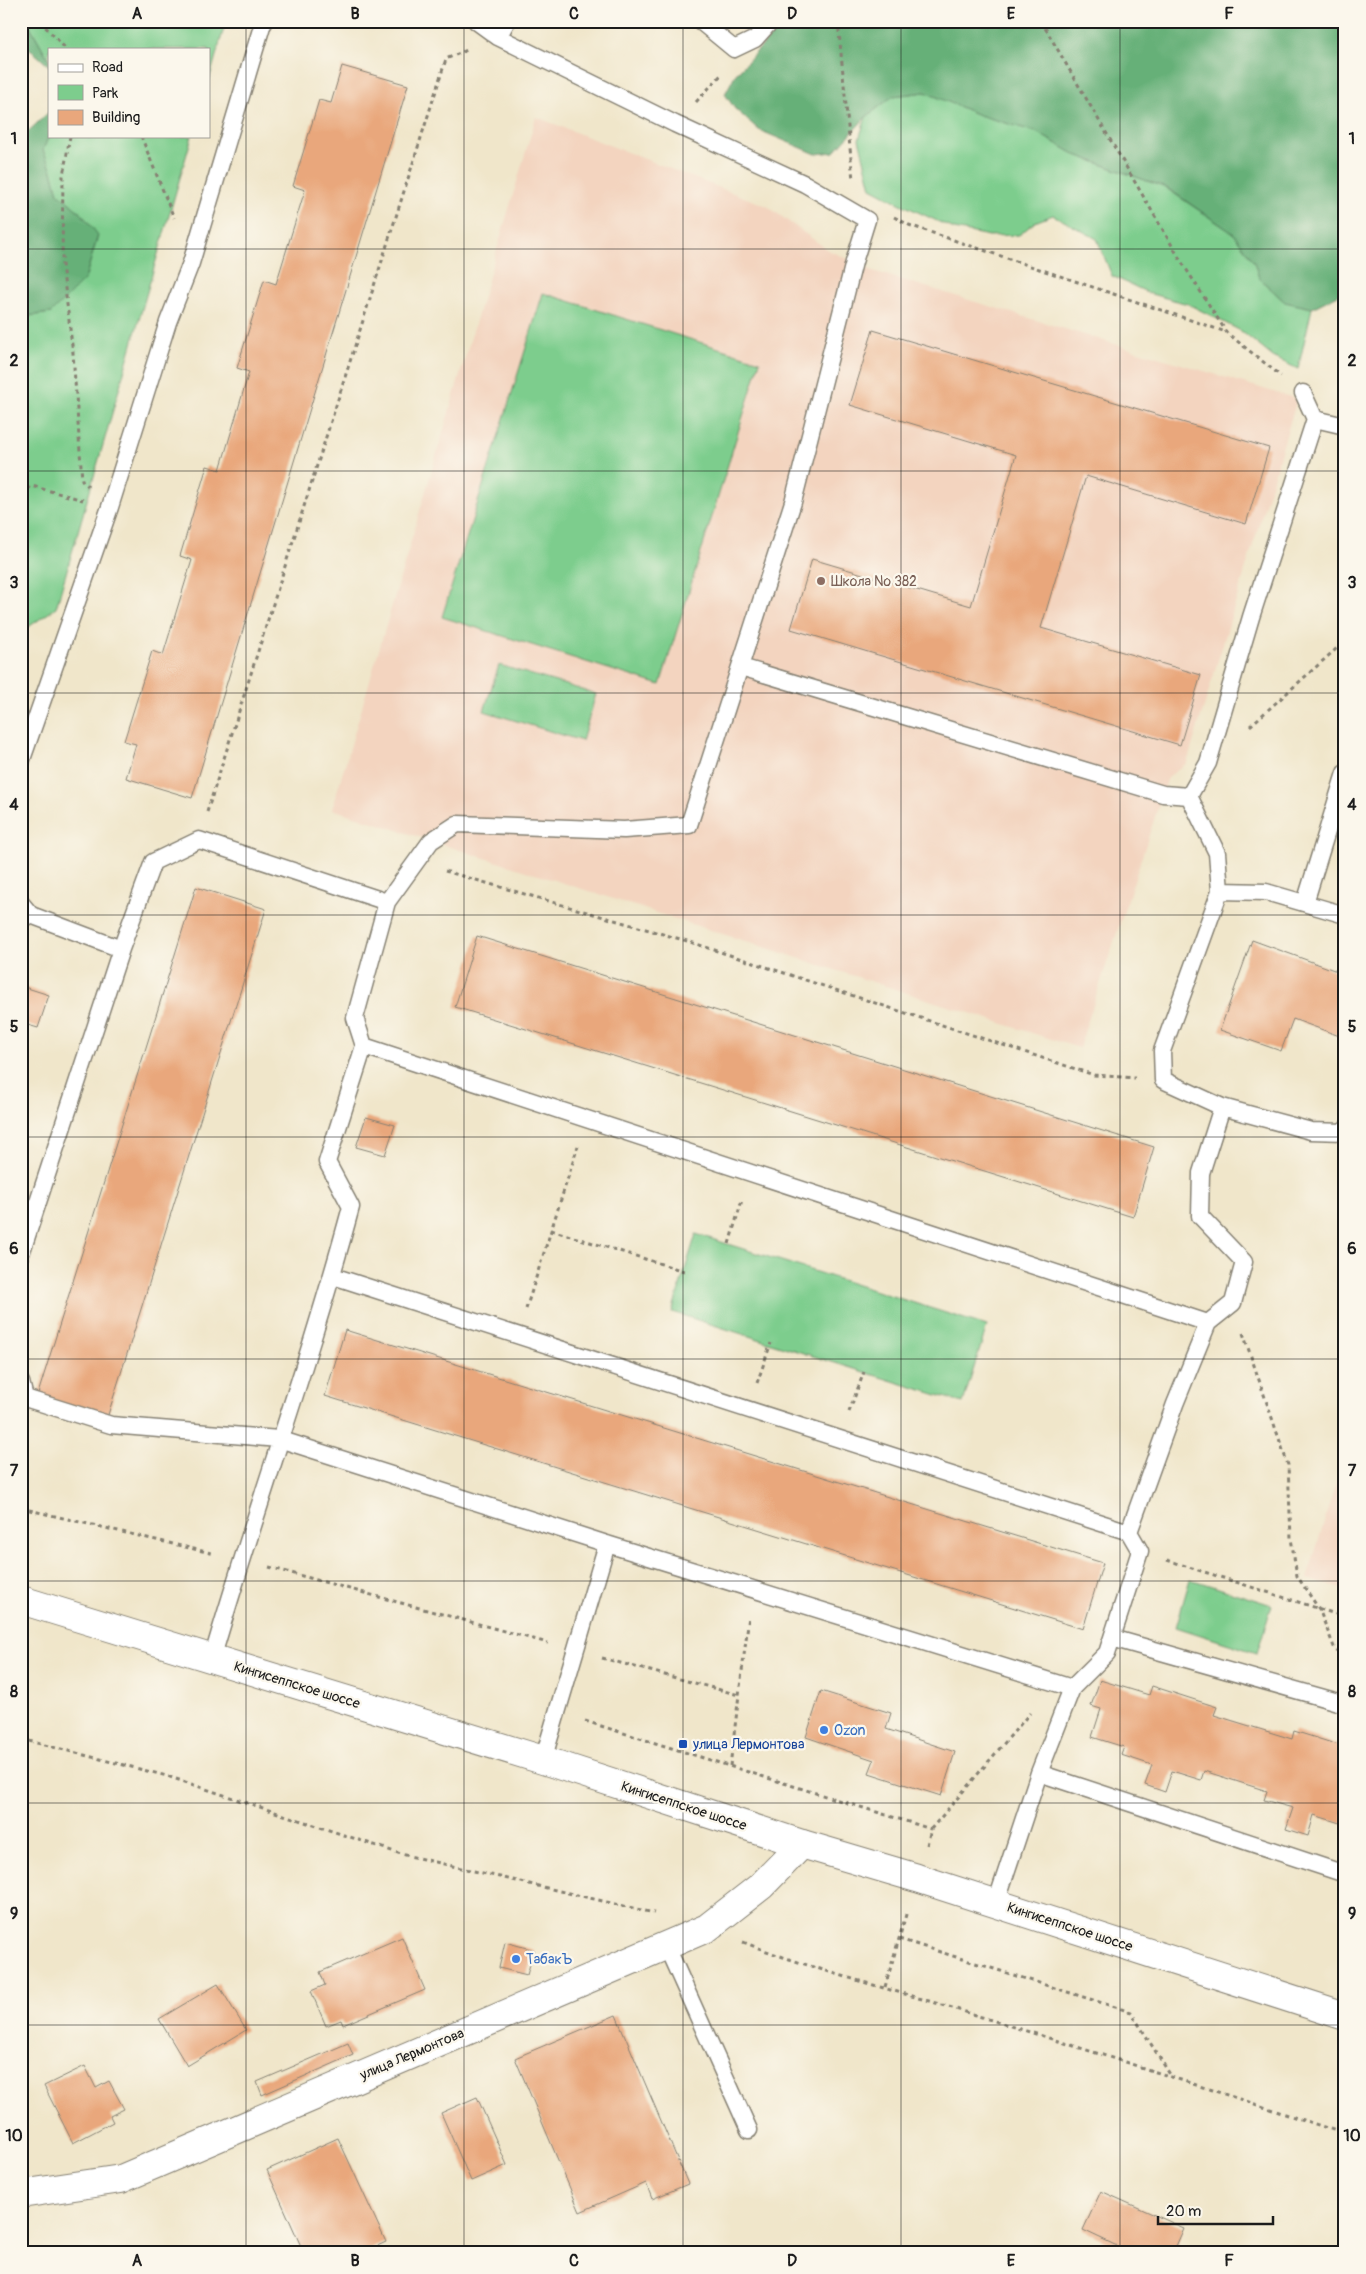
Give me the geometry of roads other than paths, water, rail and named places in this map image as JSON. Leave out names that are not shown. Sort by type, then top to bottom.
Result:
[{"type":"main road","name":"Кингисеппское шоссе","points":[[21,1600],[543,1760],[802,1844],[996,1903],[1345,2016]]},
{"type":"main road","name":"улица Лермонтова","points":[[21,2194],[121,2180],[707,1928],[761,1886],[802,1844]]},
{"type":"lane","points":[[21,762],[110,507],[168,322],[191,263],[262,26],[266,21]]},
{"type":"lane","points":[[212,1659],[279,1439],[333,1276],[351,1207],[328,1162],[364,1046],[355,1018],[387,902],[432,841],[457,824],[624,830],[689,825],[793,502],[851,272],[867,220],[850,202],[675,124],[498,37],[476,21]]},
{"type":"lane","points":[[498,37],[507,21]]},
{"type":"lane","points":[[700,21],[734,49],[755,39],[771,21]]},
{"type":"lane","points":[[1189,796],[1208,763],[1251,617],[1315,419],[1303,393]]},
{"type":"lane","points":[[1315,419],[1345,426]]},
{"type":"lane","points":[[740,667],[1162,794],[1189,796]]},
{"type":"lane","points":[[1305,903],[1345,773]]},
{"type":"lane","points":[[1189,796],[1205,833],[1217,853],[1220,891],[1162,1051],[1163,1080],[1222,1107],[1311,1131],[1344,1132],[1345,1129]]},
{"type":"lane","points":[[21,1254],[121,949],[153,862],[199,840],[387,902]]},
{"type":"lane","points":[[1220,891],[1266,892],[1345,915]]},
{"type":"lane","points":[[21,903],[31,915],[121,949]]},
{"type":"lane","points":[[364,1046],[1208,1323]]},
{"type":"lane","points":[[1129,1532],[1172,1413],[1208,1323],[1233,1303],[1244,1262],[1200,1216],[1201,1173],[1222,1107]]},
{"type":"lane","points":[[333,1276],[1129,1532],[1140,1551],[1107,1652],[1072,1688],[1039,1773],[996,1903]]},
{"type":"lane","points":[[21,1382],[25,1398],[111,1426],[279,1439],[607,1544],[1072,1688]]},
{"type":"lane","points":[[543,1760],[607,1544]]},
{"type":"lane","points":[[1112,1638],[1345,1704]]},
{"type":"lane","points":[[1039,1773],[1345,1874]]},
{"type":"lane","points":[[666,1946],[749,2130]]},
{"type":"place","name":"Школа № 382","points":[[821,581]]},
{"type":"place","name":"Ozon","points":[[824,1730]]},
{"type":"place","name":"улица Лермонтова","points":[[683,1744]]},
{"type":"place","name":"ТабакЪ","points":[[516,1959]]}]
